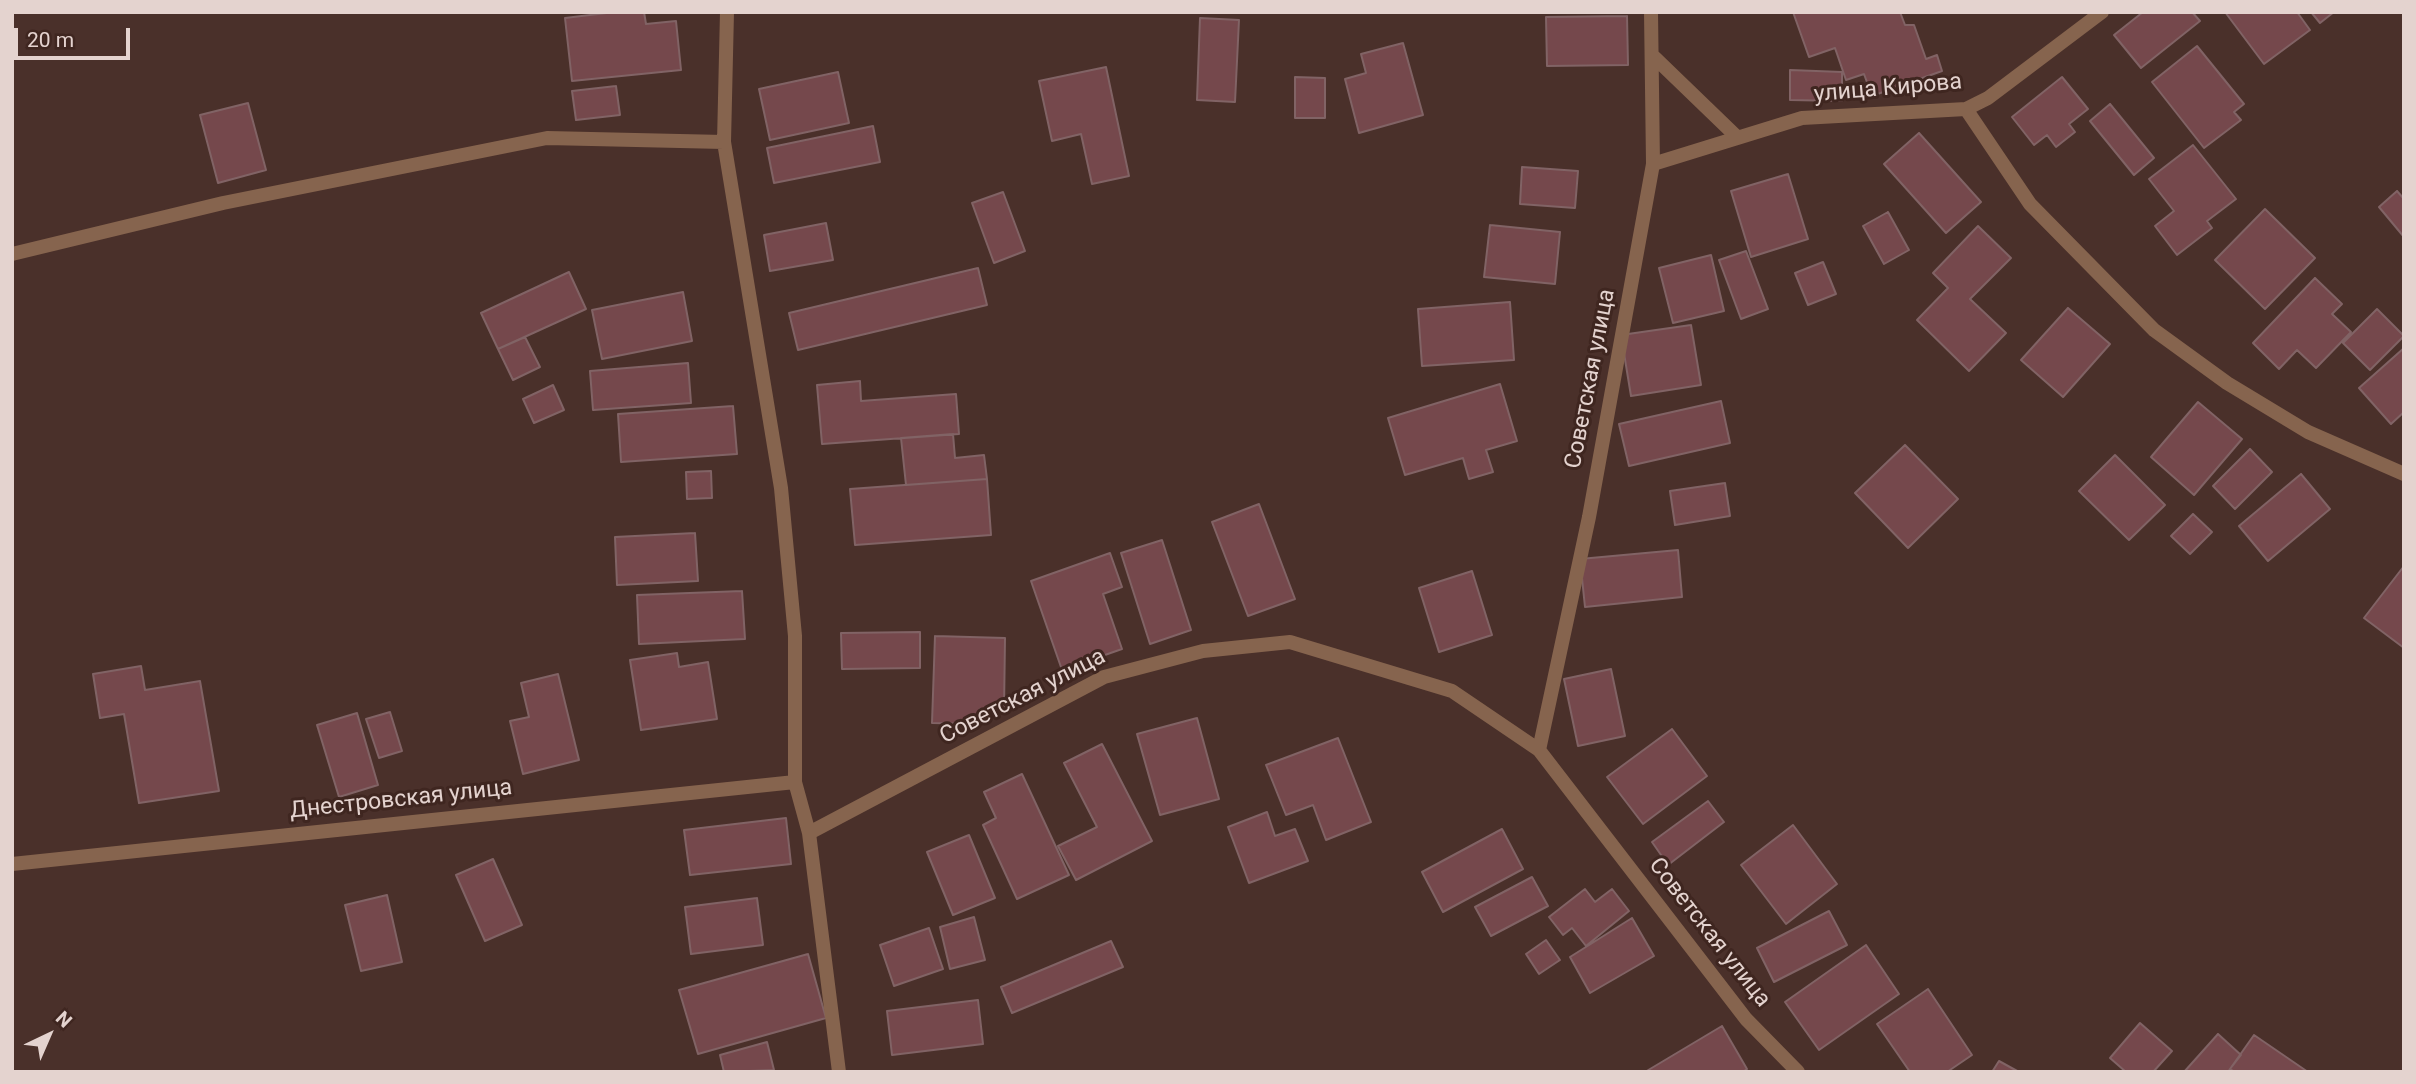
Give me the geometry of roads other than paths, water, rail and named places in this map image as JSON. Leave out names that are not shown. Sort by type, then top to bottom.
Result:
[{"type":"street","points":[[727,12],[724,142],[781,488],[795,636],[795,782],[809,833],[839,1072]]},
{"type":"street","name":"Советская улица","points":[[1539,750],[1589,517],[1653,164],[1651,12]]},
{"type":"street","name":"улица Кирова","points":[[1653,164],[1802,118],[1966,109],[1989,98],[2102,12]]},
{"type":"street","points":[[1652,55],[1738,138]]},
{"type":"street","points":[[1966,109],[2030,204],[2154,330],[2227,383],[2308,432],[2404,474]]},
{"type":"street","points":[[12,254],[223,203],[547,138],[724,142]]},
{"type":"street","name":"Советская улица","points":[[809,833],[1104,677],[1203,651],[1290,642],[1452,691],[1539,750],[1746,1019],[1798,1072]]},
{"type":"street","name":"Днестровская улица","points":[[12,864],[795,782]]}]
